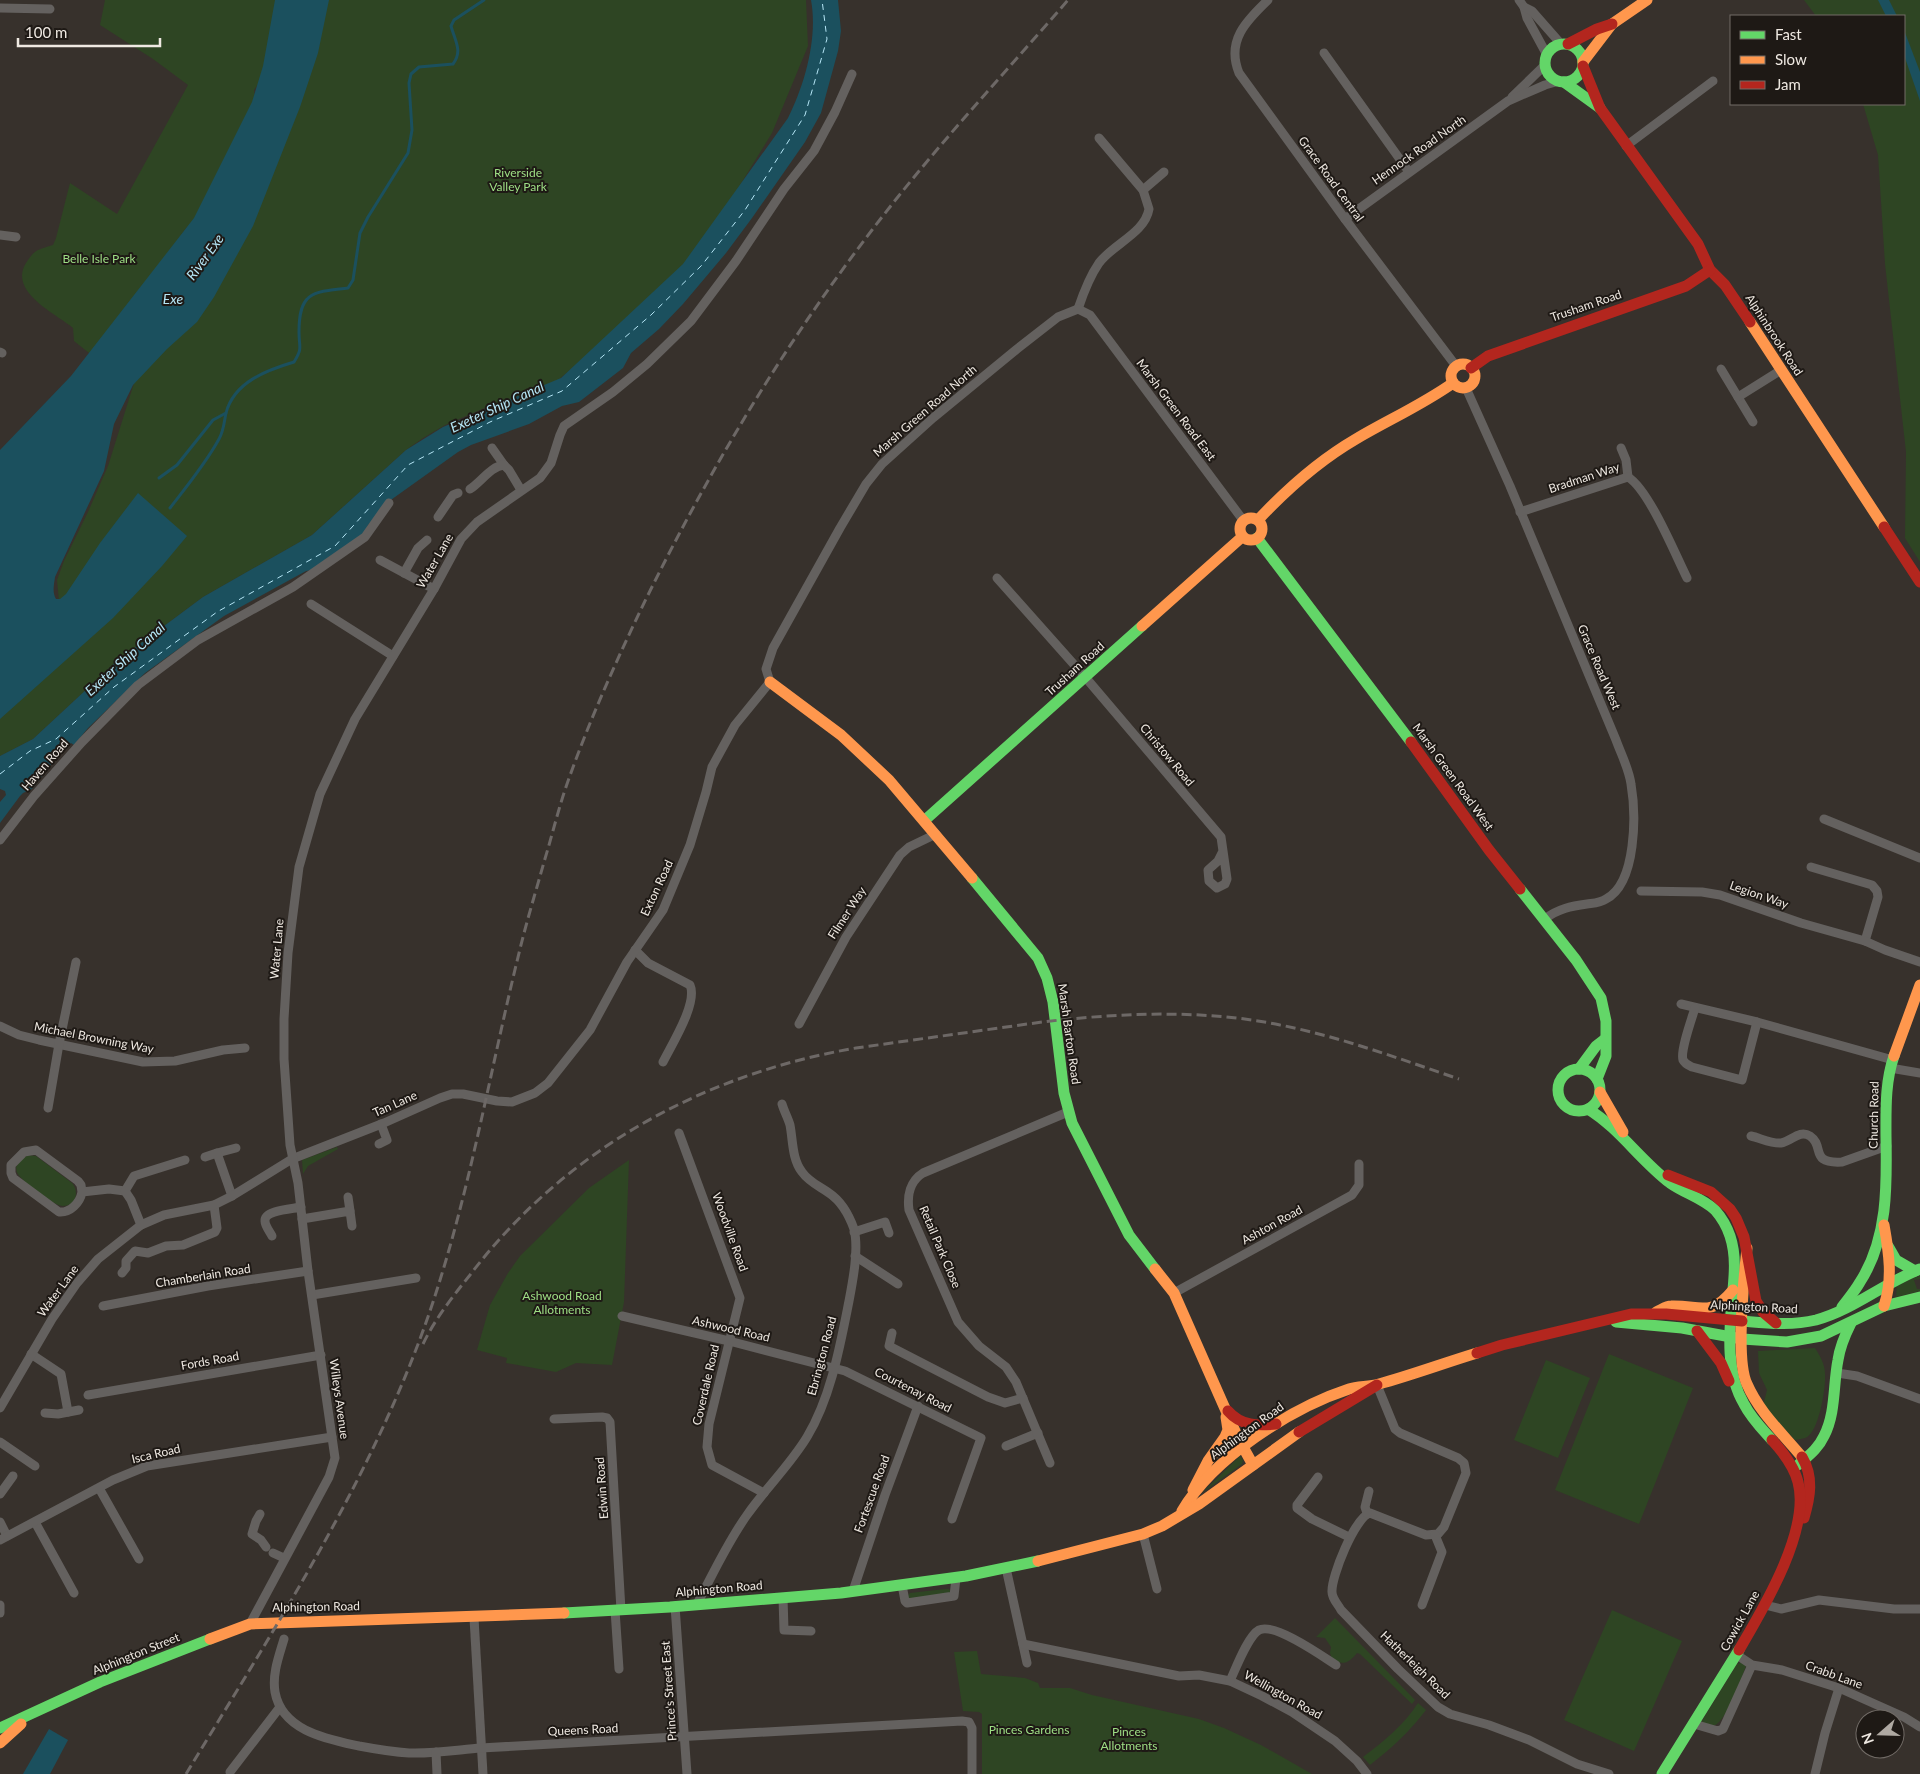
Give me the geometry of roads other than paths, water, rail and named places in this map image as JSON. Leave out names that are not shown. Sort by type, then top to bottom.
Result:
[{"type":"main road","points":[[1612,24],[1583,64],[1578,76],[1562,82],[1548,74],[1546,60],[1553,48],[1612,24],[1647,0]]},
{"type":"main road","points":[[1565,44],[1580,53],[1583,64]]},
{"type":"main road","name":"Alphinbrook Road","points":[[1583,64],[1600,108],[1698,244],[1710,270],[1725,285],[1920,582]]},
{"type":"main road","name":"Alphinbrook Road","points":[[1562,82],[1600,108]]},
{"type":"main road","name":"Trusham Road","points":[[1471,368],[1488,356],[1686,286],[1710,270]]},
{"type":"main road","points":[[1462,364],[1471,368],[1474,378],[1471,385],[1466,388],[1459,388],[1453,383],[1451,375],[1456,366],[1462,364]]},
{"type":"main road","points":[[1258,520],[1272,505],[1354,440],[1428,400],[1453,383]]},
{"type":"main road","points":[[1249,517],[1258,520],[1262,530],[1257,538],[1248,540],[1242,537],[1239,528],[1244,520],[1249,517]]},
{"type":"main road","name":"Trusham Road","points":[[925,820],[1242,537]]},
{"type":"main road","name":"Marsh Green Road West","points":[[1257,538],[1446,788],[1489,850],[1576,960],[1601,998],[1606,1021],[1606,1056],[1597,1079]]},
{"type":"main road","name":"Marsh Barton Road","points":[[770,682],[841,735],[890,780],[1038,958],[1044,969],[1053,1002],[1068,1112],[1129,1235],[1174,1293],[1222,1403],[1253,1464]]},
{"type":"main road","name":"Church Road","points":[[1838,1312],[1852,1296],[1872,1264],[1883,1220],[1887,1146],[1886,1094],[1892,1064],[1920,985]]},
{"type":"main road","points":[[1600,1092],[1596,1102],[1588,1109],[1578,1111],[1570,1109],[1562,1102],[1558,1094],[1562,1078],[1568,1073],[1579,1069],[1596,1046],[1605,1039]]},
{"type":"main road","points":[[1579,1069],[1592,1074],[1597,1079],[1600,1092],[1628,1143]]},
{"type":"main road","points":[[1588,1109],[1601,1116],[1654,1169],[1681,1191],[1693,1195],[1710,1206],[1725,1223],[1732,1242],[1734,1256],[1734,1290],[1730,1321],[1744,1372],[1751,1393],[1804,1462],[1810,1478],[1811,1494],[1802,1524],[1798,1525]]},
{"type":"main road","points":[[1654,1169],[1704,1188],[1724,1202],[1737,1218],[1748,1248],[1756,1302],[1766,1316],[1776,1323]]},
{"type":"main road","name":"Church Road","points":[[1883,1220],[1888,1246],[1890,1282],[1884,1306]]},
{"type":"main road","points":[[1888,1246],[1896,1260],[1917,1270]]},
{"type":"main road","points":[[1738,1394],[1731,1366],[1736,1338],[1742,1321],[1743,1286],[1748,1248]]},
{"type":"main road","name":"Alphington Road","points":[[1180,1515],[1189,1499],[1242,1443],[1297,1412],[1350,1389],[1377,1385],[1502,1345],[1606,1321],[1622,1315],[1656,1312],[1730,1321],[1776,1323],[1800,1323],[1823,1319],[1890,1282],[1917,1270]]},
{"type":"main road","points":[[1656,1312],[1669,1306],[1710,1309],[1725,1300],[1734,1290]]},
{"type":"main road","name":"Alphington Road","points":[[1606,1321],[1697,1331],[1736,1338],[1787,1342],[1821,1336],[1884,1306],[1920,1297]]},
{"type":"main road","points":[[1793,1468],[1816,1452],[1825,1437],[1834,1400],[1838,1356],[1844,1335],[1851,1323]]},
{"type":"main road","points":[[1697,1331],[1721,1363],[1731,1385],[1750,1414],[1788,1459],[1793,1468],[1800,1496],[1798,1525]]},
{"type":"main road","points":[[1821,1336],[1828,1340],[1838,1356]]},
{"type":"main road","name":"Alphington Road","points":[[250,1624],[474,1618],[675,1606],[852,1591],[956,1578],[1006,1568],[1143,1534],[1180,1515],[1215,1493],[1286,1440],[1377,1385]]},
{"type":"main road","name":"Marsh Barton Road","points":[[1222,1403],[1232,1418],[1242,1423],[1252,1425],[1276,1424]]},
{"type":"main road","name":"Marsh Barton Road","points":[[1189,1499],[1195,1484],[1228,1430],[1222,1403]]},
{"type":"main road","points":[[1242,1443],[1258,1450],[1267,1449],[1286,1440]]},
{"type":"main road","name":"Cowick Lane","points":[[1662,1774],[1737,1655],[1765,1605],[1785,1562],[1798,1525]]},
{"type":"main road","name":"Alphington Street","points":[[0,1728],[100,1682],[250,1624]]},
{"type":"main road","name":"Alphington Street","points":[[0,1743],[34,1712]]},
{"type":"street","name":"Grace Road Central","points":[[1268,0],[1246,24],[1236,39],[1235,64],[1247,85],[1345,219],[1456,366]]},
{"type":"street","points":[[1521,3],[1565,44]]},
{"type":"street","points":[[1521,3],[1546,60]]},
{"type":"street","points":[[0,8],[50,9]]},
{"type":"street","points":[[1324,53],[1409,172]]},
{"type":"street","name":"Hennock Road North","points":[[1345,219],[1508,101],[1546,60]]},
{"type":"street","name":"Water Lane","points":[[0,1408],[52,1319],[77,1283],[98,1259],[141,1225],[164,1215],[214,1205],[292,1159],[284,1059],[284,1018],[288,953],[298,867],[320,794],[356,719],[434,589],[461,539],[478,522],[520,490],[540,478],[551,463],[564,426],[613,392],[647,364],[691,321],[736,261],[784,189],[814,151],[835,112],[852,74]]},
{"type":"street","points":[[1626,146],[1713,81]]},
{"type":"street","name":"Hennock Road North","points":[[1508,101],[1546,85],[1562,82]]},
{"type":"street","points":[[1078,310],[1099,263],[1135,231],[1146,218],[1149,209],[1143,190],[1099,138]]},
{"type":"street","points":[[1143,190],[1164,172]]},
{"type":"street","points":[[0,235],[16,237]]},
{"type":"street","name":"Marsh Green Road East","points":[[1078,310],[1090,315],[1244,520]]},
{"type":"street","name":"Marsh Green Road North","points":[[770,682],[766,669],[773,648],[866,484],[882,464],[933,418],[1017,349],[1058,317],[1078,310]]},
{"type":"street","points":[[1721,369],[1753,422]]},
{"type":"street","points":[[1738,397],[1781,370]]},
{"type":"street","name":"Grace Road West","points":[[1466,388],[1520,512],[1631,782],[1634,815],[1631,851],[1620,885],[1612,896],[1601,902],[1562,909],[1545,919]]},
{"type":"street","points":[[492,448],[509,470],[520,490]]},
{"type":"street","points":[[1621,448],[1626,460],[1628,477]]},
{"type":"street","points":[[470,488],[494,468],[504,465]]},
{"type":"street","name":"Bradman Way","points":[[1520,512],[1628,477],[1635,481],[1651,506],[1687,578]]},
{"type":"street","points":[[438,517],[453,495],[458,493]]},
{"type":"street","name":"Haven Road","points":[[0,840],[34,796],[113,709],[144,680],[198,640],[293,587],[365,537],[389,503]]},
{"type":"street","points":[[404,573],[418,548],[427,540]]},
{"type":"street","points":[[380,560],[434,589]]},
{"type":"street","name":"Christow Road","points":[[997,578],[1086,678],[1221,837],[1223,851]]},
{"type":"street","points":[[311,604],[394,656]]},
{"type":"street","name":"Exton Road","points":[[512,1102],[535,1093],[548,1083],[570,1058],[590,1030],[635,950],[663,910],[698,822],[712,767],[736,725],[770,682]]},
{"type":"street","points":[[1824,819],[1920,858]]},
{"type":"street","name":"Filmer Way","points":[[798,1024],[822,977],[846,937],[900,855],[908,847],[936,834]]},
{"type":"street","points":[[1810,867],[1872,885],[1877,891],[1878,897],[1865,941]]},
{"type":"street","name":"Legion Way","points":[[1641,891],[1702,892],[1720,895],[1802,923],[1865,941],[1920,962]]},
{"type":"street","points":[[635,950],[648,963],[690,985],[692,991],[691,1004],[663,1062]]},
{"type":"street","points":[[48,1108],[76,962]]},
{"type":"street","points":[[1681,1004],[1757,1022],[1920,1073]]},
{"type":"street","points":[[1695,1008],[1683,1050],[1683,1060],[1692,1067],[1742,1080],[1757,1022]]},
{"type":"street","name":"Michael Browning Way","points":[[0,1026],[19,1035],[128,1059],[154,1062],[175,1061],[223,1050],[245,1048]]},
{"type":"street","name":"Tan Lane","points":[[292,1159],[452,1094],[512,1102]]},
{"type":"street","name":"Ebrington Road","points":[[697,1604],[732,1538],[807,1438],[827,1393],[846,1314],[855,1256],[854,1232],[850,1220],[836,1199],[813,1183],[799,1168],[789,1123],[782,1104]]},
{"type":"street","name":"Retail Park Close","points":[[1050,1463],[1016,1382],[1006,1367],[979,1346],[958,1322],[909,1210],[909,1193],[913,1182],[923,1173],[1068,1112]]},
{"type":"street","points":[[379,1144],[387,1140],[381,1124]]},
{"type":"street","name":"Woodville Road","points":[[680,1133],[740,1298],[729,1341]]},
{"type":"street","points":[[1751,1136],[1779,1144],[1797,1135],[1804,1134],[1813,1139],[1822,1159],[1826,1162],[1834,1163],[1887,1146]]},
{"type":"street","points":[[204,1157],[236,1148]]},
{"type":"street","points":[[36,1150],[78,1181],[82,1192],[79,1200],[70,1209],[59,1212],[13,1178],[11,1165],[24,1152],[36,1150]]},
{"type":"street","points":[[217,1153],[232,1196]]},
{"type":"street","name":"Willeys Avenue","points":[[250,1624],[333,1470],[335,1458],[308,1271],[301,1207],[292,1159]]},
{"type":"street","points":[[125,1191],[134,1176],[185,1160]]},
{"type":"street","name":"Ashton Road","points":[[1174,1293],[1352,1195],[1359,1185],[1359,1164]]},
{"type":"street","points":[[82,1192],[109,1189],[125,1191],[131,1200],[141,1225]]},
{"type":"street","points":[[348,1197],[352,1226]]},
{"type":"street","points":[[122,1273],[126,1268],[126,1261],[135,1251],[148,1253],[166,1246],[183,1245],[215,1232],[217,1228],[214,1205]]},
{"type":"street","points":[[272,1236],[265,1223],[267,1215],[301,1207]]},
{"type":"street","points":[[302,1219],[350,1211]]},
{"type":"street","points":[[854,1232],[885,1222],[889,1233]]},
{"type":"street","points":[[855,1256],[898,1284]]},
{"type":"street","name":"Chamberlain Road","points":[[103,1306],[208,1286],[308,1271]]},
{"type":"street","points":[[312,1295],[416,1278]]},
{"type":"street","name":"Ashwood Road","points":[[622,1316],[834,1367]]},
{"type":"street","points":[[892,1332],[889,1346],[988,1397],[1005,1403],[1024,1398]]},
{"type":"street","name":"Coverdale Road","points":[[729,1341],[708,1424],[707,1447],[709,1457],[712,1465],[764,1493]]},
{"type":"street","points":[[31,1354],[61,1374],[68,1412]]},
{"type":"street","name":"Fords Road","points":[[88,1395],[321,1355]]},
{"type":"street","name":"Courtenay Road","points":[[834,1367],[981,1438],[952,1519]]},
{"type":"street","points":[[1837,1373],[1857,1376],[1920,1399]]},
{"type":"street","points":[[1369,1491],[1365,1507],[1367,1513],[1426,1535],[1436,1535],[1444,1527],[1466,1472],[1465,1466],[1458,1458],[1400,1433],[1395,1429],[1377,1385]]},
{"type":"street","points":[[104,1392],[105,1403]]},
{"type":"street","name":"Fortescue Road","points":[[852,1591],[884,1496],[918,1406]]},
{"type":"street","points":[[45,1413],[58,1414],[79,1410]]},
{"type":"street","name":"Edwin Road","points":[[554,1419],[602,1417],[607,1418],[610,1422],[618,1610]]},
{"type":"street","points":[[1006,1446],[1038,1433]]},
{"type":"street","name":"Isca Road","points":[[4,1538],[131,1472],[147,1466],[332,1437]]},
{"type":"street","points":[[0,1442],[35,1466]]},
{"type":"street","points":[[0,1494],[13,1476]]},
{"type":"street","points":[[1318,1477],[1297,1505],[1297,1508],[1312,1519],[1349,1537]]},
{"type":"street","points":[[100,1488],[139,1560]]},
{"type":"street","name":"Hatherleigh Road","points":[[1367,1513],[1349,1537],[1332,1588],[1333,1596],[1342,1610],[1398,1669],[1438,1707],[1450,1714],[1489,1725],[1529,1740],[1577,1764],[1609,1774]]},
{"type":"street","points":[[260,1514],[252,1534],[270,1550],[284,1558]]},
{"type":"street","points":[[0,1522],[4,1538]]},
{"type":"street","points":[[35,1522],[74,1593]]},
{"type":"street","points":[[1143,1534],[1157,1589]]},
{"type":"street","points":[[1422,1605],[1442,1552],[1436,1535]]},
{"type":"street","points":[[1006,1568],[1027,1662]]},
{"type":"street","points":[[902,1585],[907,1603],[954,1596],[956,1578]]},
{"type":"street","points":[[782,1598],[784,1630],[811,1630]]},
{"type":"street","points":[[1765,1605],[1781,1609],[1819,1600],[1894,1609],[1920,1609]]},
{"type":"street","points":[[0,1605],[0,1613]]},
{"type":"street","name":"Prince's Street East","points":[[675,1606],[687,1774]]},
{"type":"street","points":[[618,1610],[619,1669]]},
{"type":"street","points":[[474,1618],[483,1774]]},
{"type":"street","points":[[1230,1680],[1254,1635],[1264,1629],[1272,1628],[1307,1646],[1336,1665]]},
{"type":"street","points":[[230,1772],[280,1707],[274,1682],[284,1639]]},
{"type":"street","name":"Wellington Road","points":[[1024,1644],[1179,1676],[1199,1675],[1230,1680],[1262,1696],[1336,1741],[1357,1761],[1367,1774]]},
{"type":"street","name":"Crabb Lane","points":[[1737,1655],[1752,1665],[1782,1670],[1839,1688],[1920,1727]]},
{"type":"street","points":[[1694,1724],[1718,1731],[1723,1729],[1752,1665]]},
{"type":"street","points":[[1815,1774],[1839,1688]]},
{"type":"street","name":"Queens Road","points":[[280,1707],[295,1723],[305,1730],[324,1738],[394,1751],[436,1752],[684,1736],[969,1722],[972,1728],[972,1774]]},
{"type":"street","points":[[436,1752],[437,1774]]},
{"type":"street","points":[[1574,1774],[1577,1764]]},
{"type":"water","points":[[275,0],[329,0],[318,53],[300,107],[253,226],[214,297],[197,322],[167,349],[133,385],[114,424],[104,471],[55,577],[56,599],[60,599],[66,594],[100,543],[138,493],[187,536],[162,566],[113,618],[0,719],[0,450],[71,376],[194,218],[252,102],[263,66]]},
{"type":"water","name":"Exeter Ship Canal","points":[[811,0],[838,0],[841,31],[838,51],[821,113],[805,142],[726,253],[683,304],[659,329],[631,353],[623,368],[579,402],[562,406],[529,424],[471,445],[458,452],[388,502],[379,515],[368,525],[363,537],[317,569],[306,571],[224,616],[145,673],[88,728],[74,745],[71,743],[55,759],[32,789],[20,796],[0,823],[0,802],[6,795],[5,791],[0,789],[0,756],[33,739],[117,661],[203,597],[312,535],[406,450],[443,427],[561,378],[683,264],[788,118],[800,91],[809,60],[813,30]]},
{"type":"water","points":[[1878,0],[1889,0],[1896,15],[1886,15]]},
{"type":"water","points":[[1905,33],[1920,72],[1920,101],[1905,58]]},
{"type":"water","points":[[49,1729],[68,1740],[50,1774],[23,1774]]},
{"type":"waterway","points":[[170,508],[214,448],[222,432],[230,402],[236,393],[244,385],[263,373],[294,362],[300,350],[300,319],[305,302],[310,296],[317,293],[348,288],[353,280],[360,233],[408,153],[412,130],[409,83],[411,74],[419,67],[453,64],[458,50],[451,26],[454,20],[484,0]]},
{"type":"waterway","points":[[159,478],[177,465],[213,420],[226,413]]},
{"type":"railway","points":[[186,1774],[288,1606],[320,1549],[380,1433],[407,1372],[430,1311],[457,1222],[520,949],[567,784],[614,667],[646,599],[722,455],[809,318],[895,200],[1068,0]]},
{"type":"railway","points":[[423,1344],[451,1299],[508,1230],[549,1190],[594,1155],[641,1124],[692,1098],[744,1077],[799,1060],[856,1048],[1042,1022],[1101,1016],[1161,1014],[1251,1020],[1303,1030],[1370,1049],[1459,1079]]},
{"type":"park label","name":"Riverside Valley Park","points":[[518,180]]},
{"type":"park label","name":"Belle Isle Park","points":[[99,259]]},
{"type":"park label","name":"Ashwood Road Allotments","points":[[562,1303]]},
{"type":"park label","name":"Pinces Gardens","points":[[1029,1730]]},
{"type":"park label","name":"Pinces Allotments","points":[[1129,1739]]},
{"type":"water label","name":"River Exe","points":[[205,257]]},
{"type":"water label","name":"Exe","points":[[173,299]]}]
